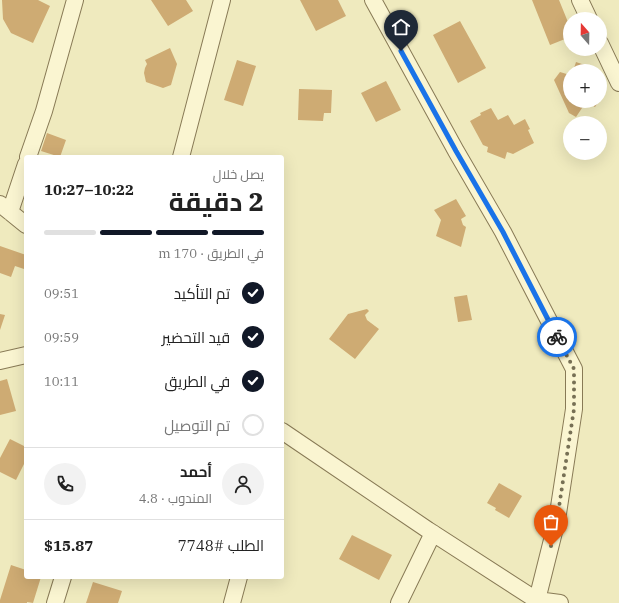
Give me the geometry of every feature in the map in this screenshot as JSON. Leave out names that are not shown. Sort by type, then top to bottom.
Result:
[{"type":"street","points":[[29,155],[44,111],[75,0]]},
{"type":"street","points":[[182,155],[222,0]]},
{"type":"street","points":[[373,0],[456,151],[503,232],[574,369],[574,409],[557,520],[539,602]]},
{"type":"street","points":[[580,0],[586,12]]},
{"type":"street","points":[[606,56],[619,83]]},
{"type":"street","points":[[24,168],[5,208],[24,223]]},
{"type":"street","points":[[0,361],[24,355]]},
{"type":"street","points":[[284,432],[433,533],[539,602],[560,603]]},
{"type":"street","points":[[398,603],[433,533]]},
{"type":"street","points":[[56,603],[62,579]]},
{"type":"street","points":[[232,603],[238,579]]},
{"type":"building","points":[[2,0],[38,0],[50,6],[33,43],[11,33],[3,19]]},
{"type":"building","points":[[151,0],[186,0],[193,11],[168,26]]},
{"type":"building","points":[[300,0],[338,0],[346,16],[316,31]]},
{"type":"building","points":[[532,0],[559,0],[564,12],[563,40],[550,45]]},
{"type":"building","points":[[460,21],[486,68],[458,83],[433,35]]},
{"type":"building","points":[[170,48],[177,64],[171,85],[163,88],[146,82],[144,73],[147,64],[145,60]]},
{"type":"building","points":[[237,60],[256,66],[243,106],[224,100]]},
{"type":"building","points":[[560,72],[563,73],[563,100],[554,80]]},
{"type":"building","points":[[386,81],[401,110],[376,122],[361,93]]},
{"type":"building","points":[[299,89],[332,90],[331,113],[324,113],[323,121],[298,120]]},
{"type":"building","points":[[491,108],[498,120],[508,115],[514,125],[525,119],[534,143],[513,154],[507,152],[505,159],[487,152],[488,147],[483,145],[470,121],[481,115],[480,113]]},
{"type":"building","points":[[567,108],[582,108],[577,116],[569,113]]},
{"type":"building","points":[[47,133],[66,140],[61,155],[54,155],[41,151]]},
{"type":"building","points":[[456,199],[466,216],[461,219],[463,225],[466,227],[461,247],[436,236],[441,220],[434,210]]},
{"type":"building","points":[[0,246],[24,254],[24,269],[15,266],[11,277],[0,273]]},
{"type":"building","points":[[467,295],[472,320],[458,322],[454,297]]},
{"type":"building","points":[[367,309],[369,311],[365,315],[367,320],[379,329],[355,359],[329,339],[348,314]]},
{"type":"building","points":[[0,314],[5,315],[0,330]]},
{"type":"building","points":[[7,379],[16,411],[0,415],[0,381]]},
{"type":"building","points":[[10,439],[24,446],[24,464],[16,480],[0,472],[0,458]]},
{"type":"building","points":[[499,483],[522,496],[509,518],[495,510],[496,508],[487,503]]},
{"type":"building","points":[[352,535],[392,555],[379,580],[339,559]]},
{"type":"building","points":[[11,565],[24,569],[24,579],[40,579],[33,603],[0,603]]},
{"type":"building","points":[[93,582],[122,591],[118,603],[86,603]]},
{"type":"way so far","points":[[551,546],[557,520],[574,409],[574,369],[557,337]]},
{"type":"route","points":[[401,51],[503,232],[557,337]]}]
